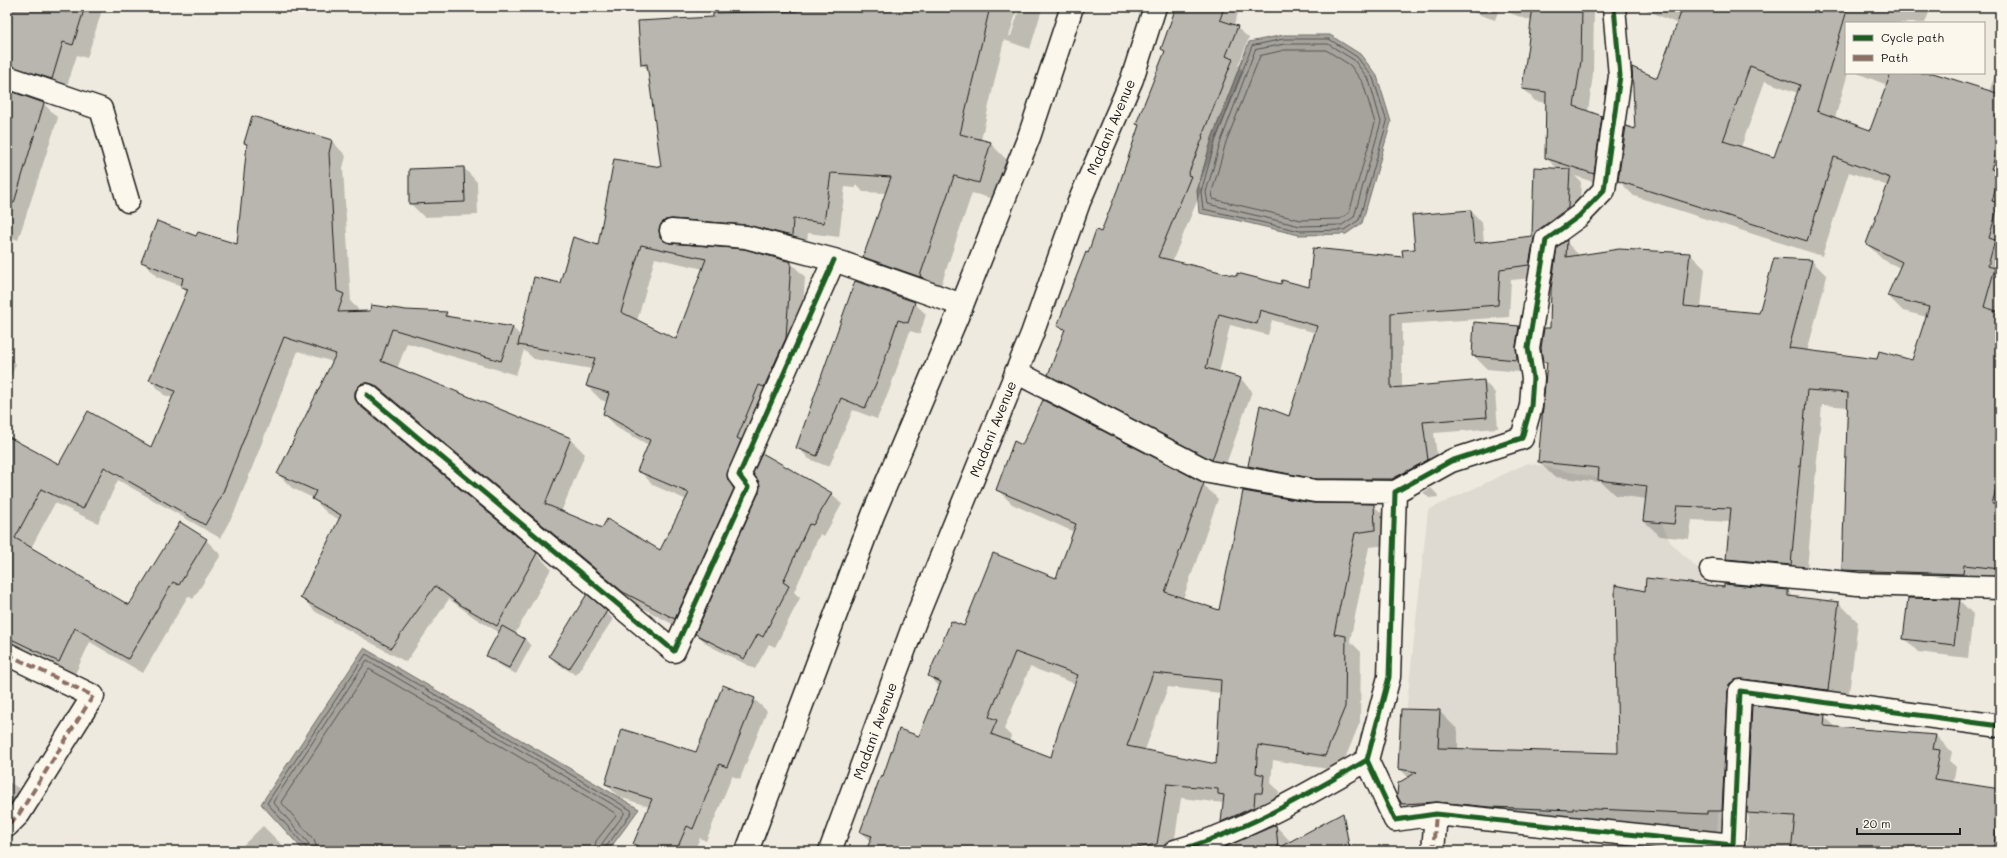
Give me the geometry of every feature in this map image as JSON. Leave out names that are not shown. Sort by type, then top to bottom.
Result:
[{"type":"street","points":[[747,851],[873,515],[962,305],[1029,137],[1072,7]]},
{"type":"street","name":"Madani Avenue","points":[[830,851],[917,616],[1032,334],[1079,202],[1132,79],[1155,7]]},
{"type":"street","points":[[1016,372],[1209,472],[1315,492],[1395,492],[1451,461],[1522,438],[1531,406],[1533,378],[1528,348],[1546,240],[1579,216],[1604,190],[1620,76],[1614,7]]},
{"type":"street","points":[[7,77],[101,109],[128,201]]},
{"type":"street","points":[[671,231],[746,237],[834,260],[962,305]]},
{"type":"street","points":[[367,395],[674,651],[748,487],[739,475],[834,260]]},
{"type":"street","points":[[1395,492],[1389,677],[1367,760],[1395,820],[1436,814],[1733,845],[1740,691],[2000,726]]},
{"type":"street","points":[[1711,570],[1858,584],[2000,588]]},
{"type":"street","points":[[7,654],[93,696],[19,814],[7,826]]},
{"type":"street","points":[[1175,851],[1192,846],[1274,812],[1367,760]]},
{"type":"street","points":[[1433,851],[1436,814]]},
{"type":"shaded area","points":[[1528,463],[1645,488],[1671,543],[1735,604],[1717,832],[1444,801],[1406,713],[1428,510]]},
{"type":"water","points":[[1284,35],[1330,35],[1360,54],[1377,76],[1391,122],[1362,223],[1346,234],[1299,235],[1199,213],[1197,191],[1212,138],[1249,42]]},
{"type":"water","points":[[364,648],[639,809],[608,851],[304,851],[261,804]]},
{"type":"building","points":[[7,7],[85,7],[73,45],[63,42],[52,79],[7,65]]},
{"type":"building","points":[[798,7],[990,7],[960,134],[991,142],[979,183],[954,176],[920,276],[923,278],[863,257],[891,177],[831,173],[824,223],[793,219],[792,236],[747,225],[672,219],[665,220],[661,224],[659,230],[660,237],[664,241],[670,243],[744,249],[791,262],[786,338],[764,387],[759,385],[737,438],[741,440],[727,476],[734,489],[675,619],[623,592],[375,385],[369,383],[362,383],[355,392],[355,399],[359,405],[537,553],[497,626],[459,604],[435,586],[391,648],[300,598],[341,515],[312,499],[316,491],[277,474],[336,354],[284,337],[221,497],[205,525],[104,467],[83,509],[41,489],[15,538],[129,605],[180,522],[207,539],[179,585],[173,582],[128,659],[75,628],[59,662],[7,637],[7,436],[59,464],[88,411],[151,447],[175,391],[149,380],[188,289],[181,287],[183,278],[141,262],[157,221],[196,236],[198,232],[237,244],[247,144],[244,143],[252,116],[332,140],[329,153],[337,291],[344,294],[338,312],[370,311],[371,305],[406,310],[447,312],[445,316],[513,327],[501,361],[392,329],[381,361],[571,438],[545,504],[602,528],[607,519],[660,550],[689,493],[637,471],[650,440],[603,414],[609,393],[586,386],[595,358],[518,345],[534,277],[560,283],[573,237],[598,245],[614,159],[661,167],[647,64],[641,65],[638,21],[713,17],[713,13],[797,11]],"holes":[[[641,245],[706,259],[676,339],[621,312]]]},
{"type":"building","points":[[1176,7],[1224,7],[1220,20],[1238,26],[1226,56],[1233,59],[1188,175],[1191,176],[1158,257],[1237,276],[1237,273],[1281,284],[1282,280],[1309,287],[1313,248],[1403,257],[1402,250],[1415,249],[1412,215],[1471,210],[1474,243],[1532,236],[1534,167],[1570,169],[1568,208],[1538,230],[1534,238],[1529,265],[1500,269],[1498,305],[1391,313],[1391,388],[1484,380],[1487,417],[1423,422],[1428,460],[1392,479],[1316,479],[1248,466],[1260,405],[1289,416],[1317,326],[1260,310],[1257,324],[1219,314],[1206,368],[1241,378],[1212,460],[1048,375],[1065,329],[1057,326],[1086,252],[1088,253],[1096,230],[1101,232],[1118,188],[1139,125],[1136,124],[1165,51],[1161,49]]},
{"type":"building","points":[[1533,7],[1582,7],[1581,61],[1574,106],[1602,116],[1594,174],[1545,158],[1546,92],[1522,89]]},
{"type":"building","points":[[1683,7],[1848,7],[1817,111],[1870,130],[1891,74],[1936,74],[2000,94],[2000,142],[1991,169],[2000,171],[1992,201],[1999,203],[1989,238],[1995,240],[1988,266],[1995,268],[1984,307],[2000,312],[2000,475],[1992,504],[2000,504],[2000,569],[1964,565],[1963,574],[1842,570],[1848,393],[1807,390],[1791,565],[1726,559],[1731,508],[1677,506],[1674,524],[1643,521],[1647,486],[1598,480],[1599,468],[1538,462],[1547,362],[1543,362],[1541,348],[1544,328],[1550,328],[1551,289],[1557,247],[1567,240],[1566,257],[1619,249],[1690,253],[1684,306],[1759,313],[1774,258],[1812,260],[1789,348],[1877,359],[1879,351],[1912,360],[1929,307],[1887,296],[1902,262],[1866,244],[1890,178],[1834,157],[1807,241],[1618,181],[1626,126],[1635,129],[1632,67],[1657,78]],"holes":[[[1750,66],[1800,85],[1774,157],[1723,141]]]},
{"type":"building","points":[[7,90],[44,103],[14,203],[7,202]]},
{"type":"building","points":[[464,167],[465,202],[409,204],[409,169]]},
{"type":"building","points":[[855,281],[915,302],[908,323],[898,320],[878,379],[865,408],[841,398],[817,456],[796,448]]},
{"type":"building","points":[[1474,322],[1519,326],[1516,346],[1517,360],[1472,356]]},
{"type":"building","points":[[1043,400],[1204,483],[1165,592],[1219,610],[1243,491],[1313,503],[1374,504],[1375,530],[1355,533],[1334,634],[1346,636],[1345,707],[1325,756],[1258,745],[1256,773],[1264,775],[1262,793],[1255,793],[1254,807],[1221,822],[1224,795],[1218,794],[1218,789],[1167,784],[1157,844],[1122,851],[866,851],[872,836],[860,832],[881,775],[883,776],[899,729],[919,736],[941,682],[928,676],[951,621],[964,626],[993,553],[1056,578],[1076,524],[996,490],[1014,441],[1022,445]],"holes":[[[1015,652],[1078,675],[1059,728],[1051,757],[991,734],[997,720],[989,717]],[[1153,673],[1221,680],[1216,764],[1127,746]]]},
{"type":"building","points":[[762,453],[832,493],[813,525],[809,524],[783,582],[789,586],[763,637],[758,634],[744,659],[695,634],[759,492],[760,485],[753,473]]},
{"type":"building","points":[[1646,578],[1724,587],[1724,584],[1788,590],[1788,596],[1839,602],[1828,690],[1742,679],[1735,680],[1729,684],[1722,811],[1707,811],[1707,814],[1573,808],[1573,810],[1490,807],[1437,802],[1402,804],[1397,796],[1398,783],[1417,772],[1398,769],[1401,709],[1440,710],[1438,748],[1618,753],[1615,585],[1645,591]]},
{"type":"building","points":[[587,594],[607,611],[569,669],[549,656]]},
{"type":"building","points":[[1908,598],[1960,599],[1954,645],[1903,639]]},
{"type":"building","points":[[502,626],[525,639],[509,668],[486,656]]},
{"type":"building","points":[[723,685],[755,698],[727,767],[719,764],[693,829],[687,826],[676,851],[650,851],[633,844],[652,799],[605,784],[622,729],[696,752]]},
{"type":"building","points":[[1752,705],[1825,715],[1824,726],[1936,735],[1933,749],[1940,750],[1935,779],[2000,789],[2000,805],[1993,851],[1791,851],[1795,816],[1747,813]]},
{"type":"building","points":[[1343,813],[1350,851],[1215,851],[1276,825],[1278,848]]},
{"type":"marked path","points":[[7,654],[93,696],[19,814],[7,826]]},
{"type":"marked path","points":[[1433,851],[1436,814]]},
{"type":"cycle path","points":[[1175,851],[1226,834],[1274,812],[1367,760],[1389,677],[1395,492],[1451,461],[1522,438],[1531,406],[1533,378],[1528,348],[1546,240],[1579,216],[1604,190],[1620,76],[1614,7]]},
{"type":"cycle path","points":[[367,395],[674,651],[748,487],[739,475],[834,260]]},
{"type":"cycle path","points":[[1367,760],[1395,820],[1436,814],[1733,845],[1740,691],[2000,726]]}]
